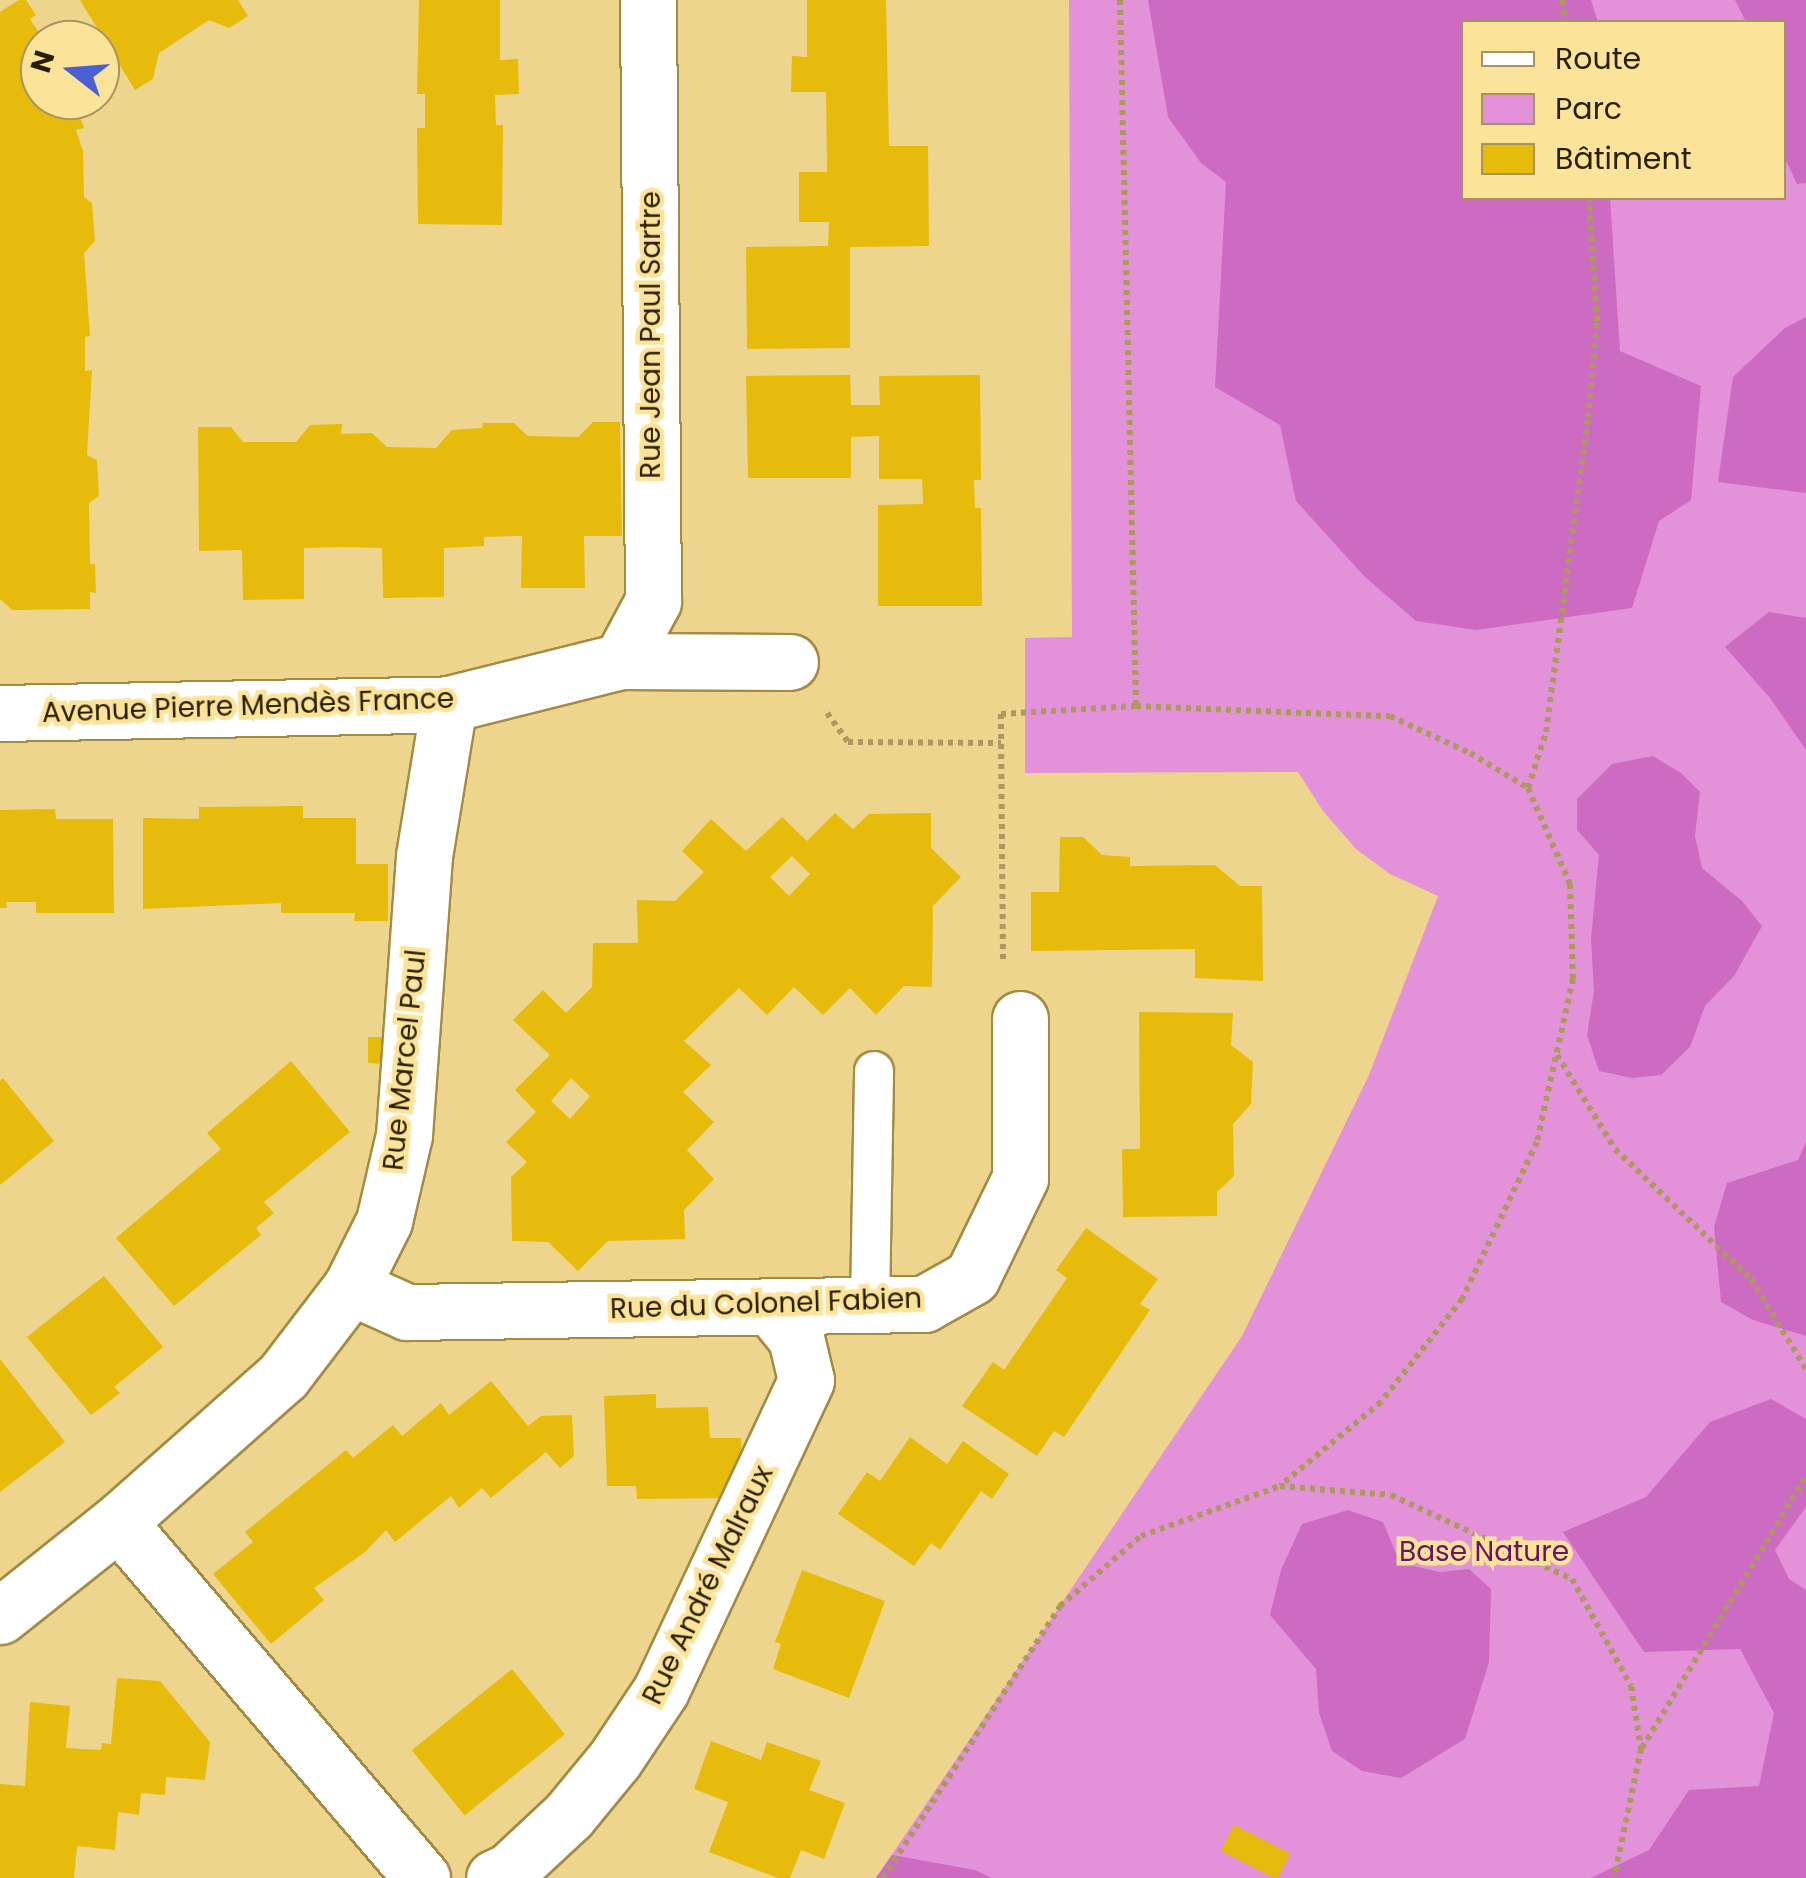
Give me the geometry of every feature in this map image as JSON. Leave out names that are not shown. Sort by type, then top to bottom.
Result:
[{"type":"street","name":"Rue Jean Paul Sartre","points":[[621,661],[654,601],[648,0]]},
{"type":"street","name":"Avenue Pierre Mendès France","points":[[0,713],[449,704],[621,661],[790,662]]},
{"type":"street","name":"Rue Marcel Paul","points":[[0,1616],[118,1522],[283,1376],[351,1287],[384,1221],[404,1135],[424,856],[449,704]]},
{"type":"street","name":"Rue du Colonel Fabien","points":[[351,1287],[408,1312],[924,1304],[972,1277],[1020,1178],[1020,1019]]},
{"type":"street","name":"Rue André Malraux","points":[[494,1878],[508,1871],[569,1815],[615,1759],[662,1690],[806,1380],[796,1338],[772,1308]]},
{"type":"street","points":[[118,1522],[422,1878]]},
{"type":"lane","points":[[870,1304],[874,1071]]},
{"type":"path","points":[[1120,0],[1136,706]]},
{"type":"path","points":[[1528,788],[1546,732],[1588,418],[1597,321],[1589,200]]},
{"type":"path","points":[[790,662],[848,742],[1000,743]]},
{"type":"path","points":[[883,1878],[1060,1606],[1141,1536],[1280,1486],[1381,1402],[1462,1299],[1537,1142],[1573,979],[1570,884],[1528,788],[1470,753],[1390,716],[1136,706],[1001,714],[1004,981],[1020,1019]]},
{"type":"path","points":[[1556,1054],[1615,1149],[1751,1279],[1806,1368]]},
{"type":"path","points":[[1614,1878],[1641,1749],[1806,1476]]},
{"type":"path","points":[[1280,1486],[1391,1495],[1572,1579],[1631,1686],[1641,1749]]},
{"type":"green space","name":"Base Nature","points":[[1069,0],[1806,0],[1806,1878],[876,1878],[1242,1336],[1369,1075],[1438,896],[1390,874],[1356,849],[1323,811],[1298,772],[1025,773],[1025,638],[1072,637]]},
{"type":"shaded area","points":[[1148,0],[1591,0],[1597,20],[1461,20],[1461,200],[1610,200],[1620,351],[1701,386],[1691,500],[1659,521],[1632,608],[1476,630],[1416,621],[1365,577],[1296,501],[1280,425],[1215,387],[1226,182],[1201,163],[1168,117]]},
{"type":"shaded area","points":[[1735,0],[1806,0],[1806,183],[1797,184],[1786,161],[1786,20],[1745,20]]},
{"type":"shaded area","points":[[1806,317],[1806,493],[1718,482],[1733,377],[1785,328]]},
{"type":"shaded area","points":[[1769,612],[1806,618],[1806,750],[1770,698],[1725,647]]},
{"type":"shaded area","points":[[1653,756],[1681,773],[1700,792],[1695,836],[1702,868],[1742,901],[1762,926],[1734,976],[1705,1006],[1690,1047],[1661,1075],[1632,1078],[1599,1071],[1587,1035],[1594,991],[1591,939],[1599,855],[1577,830],[1577,799],[1612,764]]},
{"type":"shaded area","points":[[1806,1142],[1806,1336],[1753,1320],[1721,1302],[1714,1227],[1727,1183],[1798,1160]]},
{"type":"shaded area","points":[[1771,1399],[1806,1419],[1806,1507],[1775,1550],[1789,1579],[1806,1590],[1806,1878],[1591,1878],[1649,1850],[1689,1790],[1759,1786],[1774,1713],[1740,1649],[1644,1652],[1563,1532],[1646,1497],[1710,1422]]},
{"type":"shaded area","points":[[1348,1510],[1383,1522],[1400,1563],[1440,1572],[1469,1569],[1491,1589],[1489,1662],[1465,1739],[1401,1778],[1362,1771],[1332,1751],[1319,1713],[1316,1669],[1270,1615],[1281,1570],[1302,1524]]},
{"type":"shaded area","points":[[892,1855],[975,1870],[992,1878],[876,1878]]},
{"type":"building","points":[[26,0],[36,15],[31,20],[20,20],[20,120],[81,120],[84,128],[76,130],[83,151],[84,197],[92,203],[95,241],[84,253],[90,336],[85,337],[85,371],[92,370],[87,455],[97,460],[99,496],[89,503],[90,564],[95,564],[96,593],[90,592],[90,609],[12,610],[0,599],[0,12]]},
{"type":"building","points":[[80,0],[238,0],[248,16],[229,28],[209,20],[159,53],[153,79],[135,90],[120,65],[120,20],[92,20]]},
{"type":"building","points":[[419,0],[500,0],[500,60],[518,59],[519,94],[495,95],[496,125],[503,125],[502,225],[418,224],[417,128],[425,128],[425,94],[417,94]]},
{"type":"building","points":[[807,0],[886,0],[889,146],[928,146],[929,246],[850,247],[850,348],[747,349],[746,247],[828,246],[829,222],[799,222],[799,172],[827,172],[826,92],[791,92],[792,56],[807,57]]},
{"type":"building","points":[[850,375],[851,405],[880,405],[879,376],[980,375],[981,480],[974,480],[975,508],[981,508],[982,606],[878,606],[878,505],[923,504],[922,479],[879,479],[879,436],[851,437],[851,478],[748,478],[746,376]]},
{"type":"building","points":[[593,422],[620,422],[622,536],[584,536],[585,588],[521,588],[522,536],[484,537],[484,546],[444,548],[444,597],[383,598],[382,548],[341,547],[304,548],[304,599],[243,600],[242,550],[199,551],[198,427],[231,427],[243,442],[296,442],[310,425],[342,424],[341,434],[372,433],[387,447],[436,448],[452,430],[482,428],[483,423],[514,423],[528,436],[578,437]]},
{"type":"building","points":[[303,806],[303,818],[356,818],[356,864],[388,864],[388,921],[354,921],[355,913],[281,913],[281,903],[143,909],[143,818],[199,819],[199,807]]},
{"type":"building","points":[[55,809],[56,819],[113,819],[114,913],[36,913],[36,902],[6,902],[7,908],[0,908],[0,810]]},
{"type":"building","points":[[835,813],[853,829],[869,814],[931,813],[931,848],[961,877],[933,906],[932,987],[904,986],[876,1015],[850,988],[823,1015],[794,987],[767,1015],[739,988],[684,1041],[711,1065],[683,1092],[714,1122],[687,1150],[714,1179],[684,1210],[685,1239],[608,1241],[578,1271],[548,1242],[512,1241],[511,1177],[527,1162],[506,1142],[536,1112],[515,1090],[550,1055],[513,1020],[543,990],[566,1013],[592,987],[593,943],[638,943],[637,900],[675,901],[704,872],[682,851],[711,819],[746,851],[782,817],[807,841]],"holes":[[[792,856],[810,874],[789,896],[770,877]],[[571,1078],[590,1096],[570,1119],[551,1101]]]},
{"type":"building","points":[[1060,837],[1083,837],[1102,855],[1130,857],[1130,866],[1215,865],[1240,886],[1262,886],[1263,981],[1195,978],[1195,949],[1031,951],[1031,892],[1059,892]]},
{"type":"building","points":[[1139,1012],[1233,1013],[1231,1045],[1253,1062],[1251,1104],[1233,1124],[1234,1176],[1217,1192],[1217,1216],[1123,1217],[1122,1149],[1140,1149]]},
{"type":"building","points":[[368,1037],[385,1037],[383,1064],[368,1063]]},
{"type":"building","points":[[291,1061],[350,1132],[264,1202],[274,1213],[256,1228],[261,1235],[174,1306],[116,1238],[221,1149],[207,1133]]},
{"type":"building","points":[[3,1078],[54,1141],[0,1185],[0,1081]]},
{"type":"building","points":[[1086,1228],[1158,1279],[1140,1304],[1150,1310],[1064,1437],[1054,1431],[1037,1456],[962,1406],[993,1362],[1004,1370],[1067,1278],[1056,1270]]},
{"type":"building","points":[[104,1276],[163,1347],[114,1387],[120,1393],[91,1415],[27,1337]]},
{"type":"building","points":[[0,1359],[65,1442],[0,1492]]},
{"type":"building","points":[[491,1381],[528,1426],[541,1416],[572,1415],[574,1456],[560,1468],[546,1452],[491,1498],[482,1488],[459,1508],[451,1496],[395,1542],[386,1530],[365,1552],[314,1588],[324,1600],[271,1644],[213,1574],[253,1542],[245,1532],[346,1450],[353,1458],[393,1425],[402,1436],[441,1403],[449,1415]]},
{"type":"building","points":[[656,1394],[656,1408],[708,1407],[710,1438],[741,1438],[742,1467],[730,1498],[637,1499],[636,1486],[607,1486],[604,1396]]},
{"type":"building","points":[[910,1437],[947,1464],[963,1441],[1009,1474],[992,1499],[981,1491],[940,1550],[931,1543],[914,1566],[838,1514],[867,1472],[880,1481]]},
{"type":"building","points":[[802,1570],[885,1601],[849,1698],[773,1669],[781,1644],[775,1642]]},
{"type":"building","points":[[512,1669],[565,1734],[465,1815],[412,1750]]},
{"type":"building","points":[[117,1678],[160,1681],[210,1742],[205,1780],[166,1777],[165,1795],[141,1793],[139,1815],[118,1812],[115,1850],[77,1846],[74,1878],[0,1878],[0,1784],[25,1786],[30,1702],[70,1706],[66,1748],[101,1750],[102,1743],[111,1744]]},
{"type":"building","points":[[711,1741],[761,1760],[767,1742],[821,1761],[809,1790],[845,1803],[824,1859],[801,1850],[790,1878],[778,1878],[709,1852],[728,1802],[694,1789]]},
{"type":"building","points":[[1234,1825],[1290,1854],[1274,1878],[1221,1851]]}]
